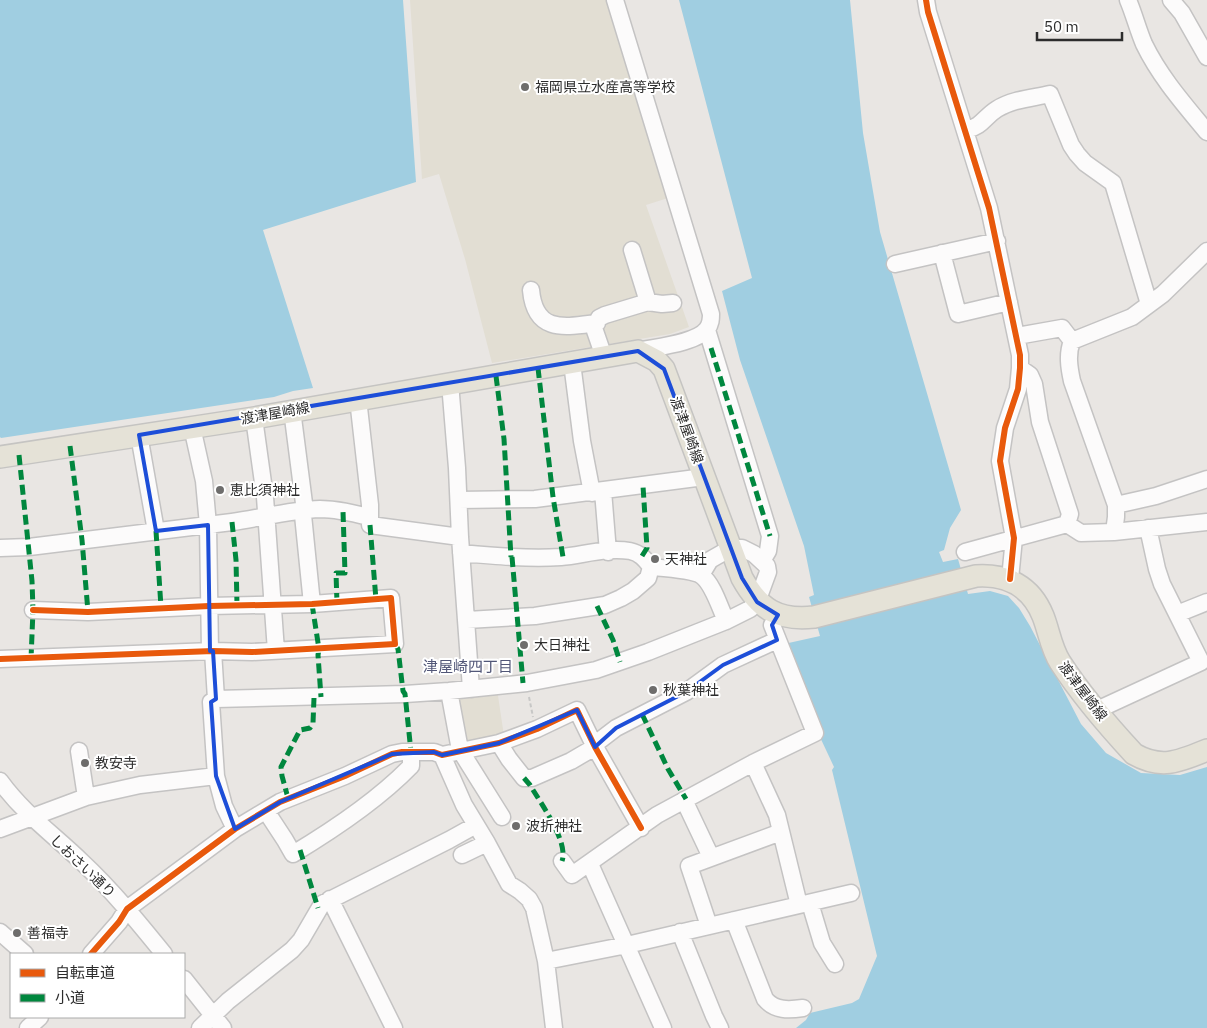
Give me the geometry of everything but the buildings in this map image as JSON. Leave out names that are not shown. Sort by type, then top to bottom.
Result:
[{"type":"main road","name":"渡津屋崎線","points":[[0,457],[254,418],[638,351],[657,361],[664,369],[742,578],[757,602],[778,615],[800,618],[814,617],[962,579],[988,575],[1010,579],[1031,596],[1038,606],[1052,648],[1059,660],[1134,754],[1146,760],[1170,763],[1207,750]]},
{"type":"street","points":[[615,0],[711,314],[711,323],[707,330],[695,338],[638,351]]},
{"type":"street","points":[[926,0],[928,12],[989,208],[1017,336],[1020,368],[1018,389],[1005,428],[1000,461],[1014,538],[1010,579]]},
{"type":"street","points":[[1128,0],[1144,43],[1160,72],[1207,132]]},
{"type":"street","points":[[1171,0],[1182,14],[1207,57]]},
{"type":"street","points":[[966,130],[976,128],[997,109],[1012,102],[1050,94],[1071,145],[1077,154],[1085,163],[1113,183],[1148,304]]},
{"type":"street","points":[[896,264],[997,241]]},
{"type":"street","points":[[632,250],[648,302]]},
{"type":"street","points":[[1114,532],[1116,505],[1072,382],[1069,368],[1069,349],[1072,341],[1132,317],[1177,281],[1207,250]]},
{"type":"street","points":[[942,252],[958,314],[1009,302]]},
{"type":"street","points":[[530,290],[532,301],[539,315],[550,324],[566,327],[597,323]]},
{"type":"street","points":[[604,357],[594,328],[599,318],[648,302],[673,303]]},
{"type":"street","points":[[1017,336],[1062,328],[1072,341]]},
{"type":"street","points":[[707,330],[770,536],[768,551],[762,561]]},
{"type":"street","points":[[572,363],[582,441],[597,492],[608,552]]},
{"type":"street","points":[[1020,368],[1030,375],[1034,384],[1040,422],[1070,514],[1066,524]]},
{"type":"street","points":[[450,384],[471,689]]},
{"type":"street","points":[[358,399],[370,506],[370,526],[460,545],[535,558],[563,557],[621,550],[639,554],[651,567],[701,575],[713,590],[726,621]]},
{"type":"street","points":[[292,410],[305,511],[303,515],[312,604]]},
{"type":"street","points":[[254,418],[267,516],[276,651]]},
{"type":"street","points":[[192,427],[204,481],[208,525],[211,651],[216,700]]},
{"type":"street","points":[[139,436],[156,531]]},
{"type":"street","points":[[459,500],[535,499],[704,477]]},
{"type":"street","points":[[1116,505],[1156,496],[1207,479]]},
{"type":"street","points":[[0,548],[29,547],[320,509],[343,510],[369,516]]},
{"type":"street","points":[[965,552],[1066,524],[1081,533],[1114,532],[1207,522]]},
{"type":"street","points":[[1097,710],[1201,662],[1172,606],[1156,569],[1148,528]]},
{"type":"street","points":[[235,829],[224,806],[216,776],[211,702],[216,700],[396,695],[449,691],[526,682],[596,670],[648,652],[726,621],[750,609],[757,602],[768,572],[767,566],[754,554],[742,548],[731,548],[710,560],[701,575]]},
{"type":"street","points":[[467,620],[535,616],[605,604],[633,591],[648,578],[651,567]]},
{"type":"street","points":[[0,659],[211,651],[252,652],[395,644],[391,598],[312,604],[209,606],[88,612],[33,610]]},
{"type":"street","points":[[1177,614],[1207,602]]},
{"type":"street","points":[[562,861],[572,875],[657,815],[753,763],[815,733],[772,625],[778,615]]},
{"type":"street","points":[[499,743],[524,778],[532,778],[595,748],[599,741],[616,728],[686,692],[723,665],[777,640]]},
{"type":"street","points":[[449,691],[460,750],[502,817]]},
{"type":"street","points":[[92,953],[119,922],[127,909],[235,829],[280,802],[345,776],[392,754],[434,752],[442,755],[499,743],[537,729],[577,710],[595,748],[640,828]]},
{"type":"street","points":[[79,752],[86,797]]},
{"type":"street","points":[[266,811],[293,854],[342,822],[397,780],[411,766],[411,752]]},
{"type":"street","points":[[442,755],[464,805],[509,884],[529,899],[534,908],[546,961],[554,1028]]},
{"type":"street","points":[[753,763],[777,816],[804,904],[822,943],[835,964]]},
{"type":"street","points":[[0,829],[86,797],[140,785],[216,776]]},
{"type":"street","name":"しおさい通り","points":[[0,781],[31,818],[80,860],[127,909],[163,953]]},
{"type":"street","points":[[684,800],[711,858]]},
{"type":"street","points":[[200,1028],[218,1022],[248,984],[292,950],[311,924],[318,908],[322,904],[476,825]]},
{"type":"street","points":[[709,926],[689,866],[781,832]]},
{"type":"street","points":[[462,855],[487,843]]},
{"type":"street","points":[[590,864],[663,1028]]},
{"type":"street","points":[[546,961],[627,945],[851,893]]},
{"type":"street","points":[[330,899],[394,1028]]},
{"type":"street","points":[[734,920],[765,999],[769,1004],[783,1009],[802,1008]]},
{"type":"street","points":[[0,931],[23,953]]},
{"type":"street","points":[[680,932],[720,1028]]},
{"type":"street","points":[[185,980],[218,1022]]},
{"type":"street","points":[[28,1028],[39,1018]]},
{"type":"path","points":[[526,682],[531,711],[537,729]]},
{"type":"highlighted area","points":[[638,351],[664,369],[742,578],[757,602],[778,615],[772,625],[777,640],[723,665],[686,692],[616,728],[595,747],[577,710],[499,743],[442,755],[434,752],[392,754],[280,802],[235,829],[216,776],[211,702],[216,699],[213,651],[210,651],[208,525],[156,531],[139,435]]},
{"type":"shaded area","name":"福岡県立水産高等学校","points":[[410,0],[606,0],[668,198],[646,205],[689,327],[670,334],[492,363],[465,259],[439,174],[422,179]]},
{"type":"shaded area","points":[[497,689],[504,736],[465,745],[455,695]]},
{"type":"water","points":[[0,0],[403,0],[416,182],[263,230],[313,388],[293,391],[274,397],[0,437]]},
{"type":"water","points":[[679,0],[850,0],[863,133],[880,232],[961,510],[950,528],[944,550],[939,552],[943,562],[958,559],[968,594],[990,591],[1008,596],[1019,608],[1081,724],[1106,753],[1141,773],[1180,775],[1207,767],[1207,1028],[796,1028],[806,1020],[810,1013],[852,1003],[859,999],[877,956],[832,770],[834,767],[819,735],[784,644],[820,636],[809,597],[814,595],[804,546],[740,360],[722,291],[752,278]]},
{"type":"marked path","points":[[711,348],[770,536]]},
{"type":"marked path","points":[[538,368],[553,497],[563,557]]},
{"type":"marked path","points":[[496,376],[504,439],[511,557]]},
{"type":"marked path","points":[[70,446],[82,540],[88,612]]},
{"type":"marked path","points":[[19,455],[32,581],[31,659]]},
{"type":"marked path","points":[[642,556],[647,548],[643,486]]},
{"type":"marked path","points":[[337,603],[336,573],[345,573],[343,511]]},
{"type":"marked path","points":[[232,522],[236,560],[237,605]]},
{"type":"marked path","points":[[370,525],[376,600]]},
{"type":"marked path","points":[[156,531],[161,607]]},
{"type":"marked path","points":[[512,557],[523,683]]},
{"type":"marked path","points":[[312,604],[319,649],[321,697]]},
{"type":"marked path","points":[[597,606],[613,640],[620,662]]},
{"type":"marked path","points":[[395,644],[398,649],[403,691],[405,694],[411,752]]},
{"type":"marked path","points":[[288,798],[281,767],[300,730],[310,728],[313,723],[314,698]]},
{"type":"marked path","points":[[642,714],[668,769],[686,799]]},
{"type":"marked path","points":[[524,778],[540,801],[558,833],[563,853],[562,861]]},
{"type":"marked path","points":[[300,850],[318,908]]},
{"type":"cycle path","points":[[926,0],[928,12],[989,208],[1020,355],[1018,389],[1005,428],[1000,461],[1014,538],[1010,579]]},
{"type":"cycle path","points":[[0,659],[213,651],[252,652],[395,644],[391,598],[312,604],[209,606],[88,612],[33,610]]},
{"type":"cycle path","points":[[92,953],[119,922],[127,909],[235,829],[280,802],[345,776],[392,754],[402,752],[434,752],[442,755],[499,743],[537,729],[577,710],[595,747],[641,828]]},
{"type":"place","name":"福岡県立水産高等学校","points":[[525,87]]},
{"type":"place","name":"恵比須神社","points":[[220,490]]},
{"type":"place","name":"天神社","points":[[655,559]]},
{"type":"place","name":"大日神社","points":[[524,645]]},
{"type":"place","name":"秋葉神社","points":[[653,690]]},
{"type":"place","name":"教安寺","points":[[85,763]]},
{"type":"place","name":"波折神社","points":[[516,826]]},
{"type":"place","name":"善福寺","points":[[17,933]]},
{"type":"district","name":"津屋崎四丁目","points":[[468,667]]}]
